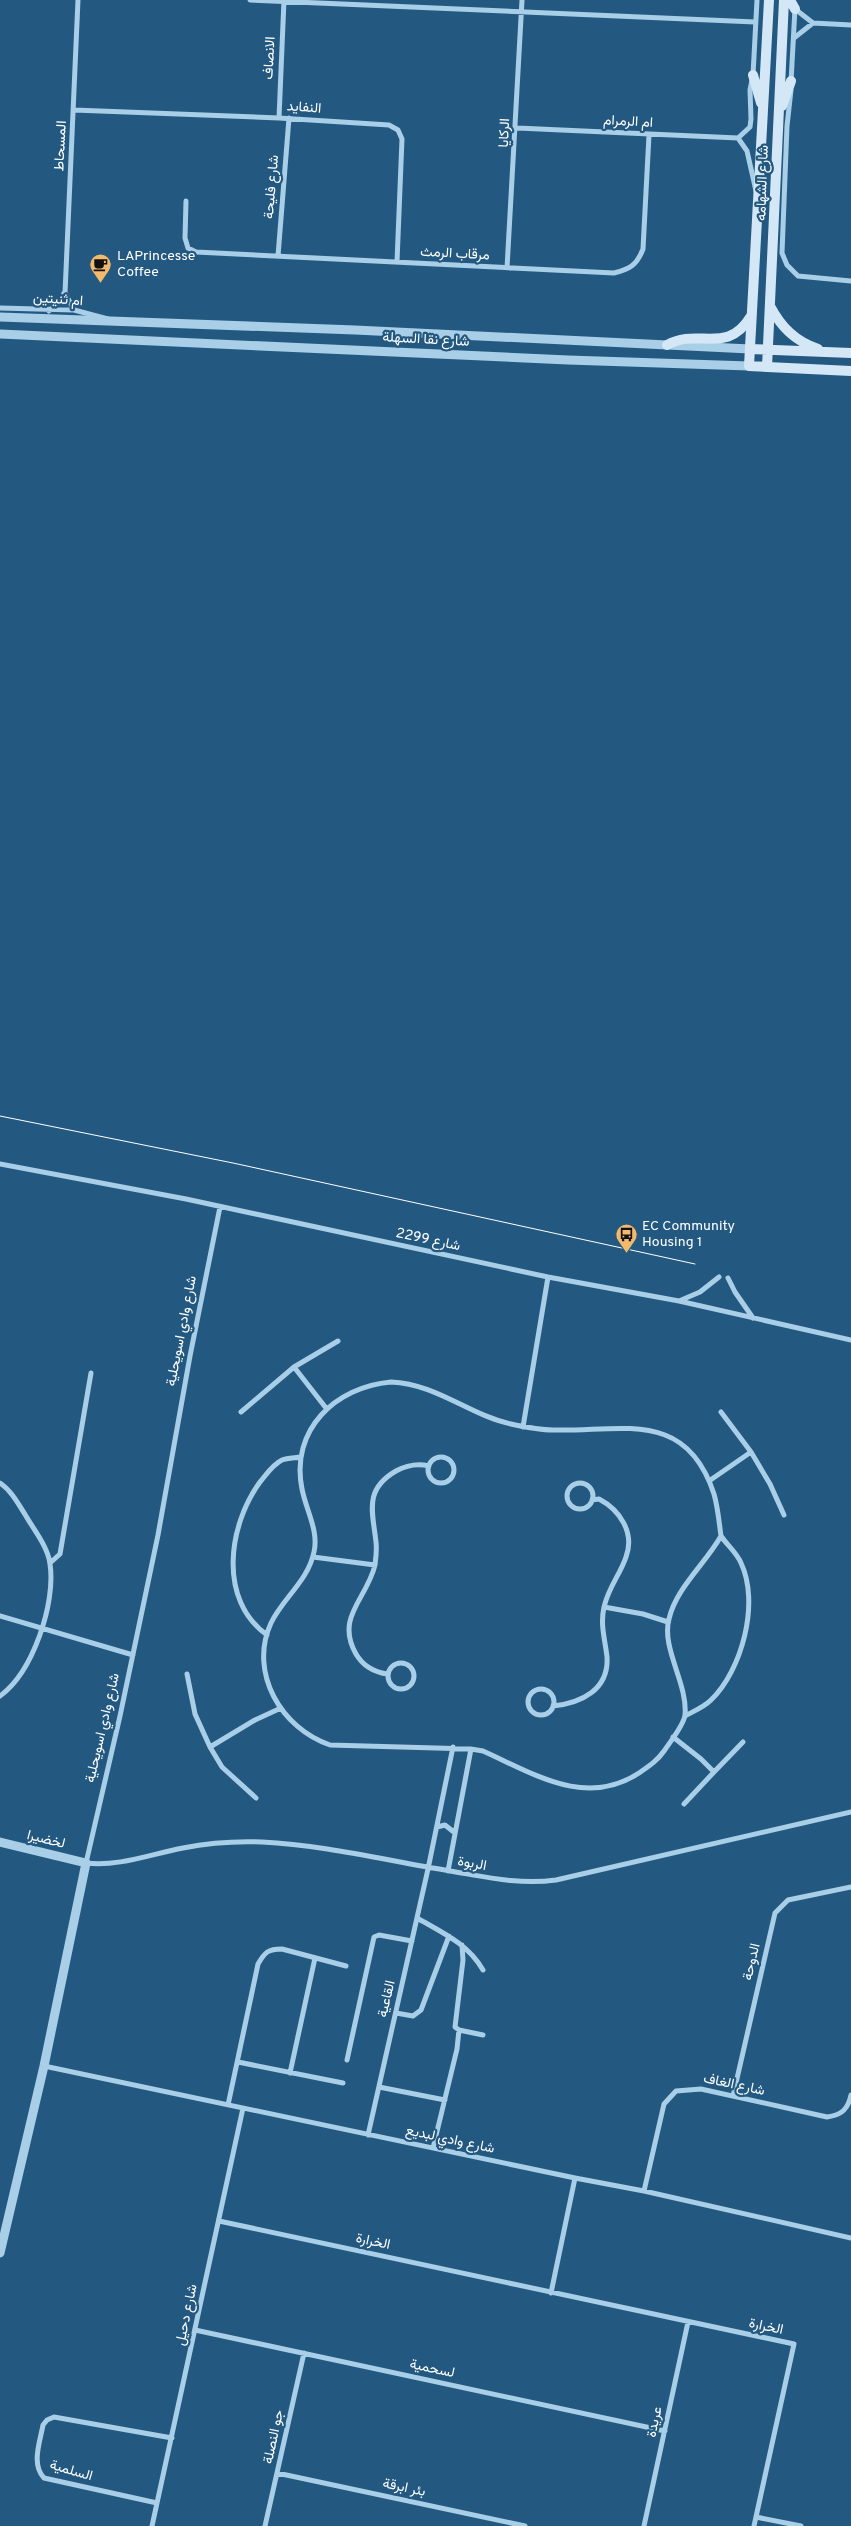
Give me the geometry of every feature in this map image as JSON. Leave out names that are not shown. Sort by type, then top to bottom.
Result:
[{"type":"main road","name":"شارع الشهامه","points":[[749,366],[769,0]]},
{"type":"main road","name":"شارع الشهامه","points":[[767,367],[784,0]]},
{"type":"main road","points":[[753,75],[763,111]]},
{"type":"main road","points":[[780,112],[791,82]]},
{"type":"main road","points":[[770,306],[777,319],[797,339],[814,347],[833,352]]},
{"type":"main road","points":[[667,345],[679,338],[715,340],[728,338],[740,332],[751,316]]},
{"type":"main road","name":"شارع نقا السهلة","points":[[750,349],[851,353]]},
{"type":"main road","name":"شارع نقا السهلة","points":[[749,366],[851,371]]},
{"type":"street","name":"المسحاط","points":[[64,292],[78,0]]},
{"type":"street","points":[[250,0],[755,22]]},
{"type":"street","name":"الركايا","points":[[507,268],[517,128],[522,0]]},
{"type":"street","points":[[757,0],[753,75],[750,90],[750,127],[738,138],[747,151],[750,173],[759,201]]},
{"type":"street","name":"الانصاف","points":[[279,118],[284,1]]},
{"type":"street","points":[[793,3],[812,23]]},
{"type":"street","name":"شارع الشهامه","points":[[793,3],[793,38],[782,253],[787,265],[798,276],[851,281]]},
{"type":"street","points":[[793,38],[812,23],[851,25]]},
{"type":"street","name":"النفايد","points":[[74,110],[289,118],[389,125],[398,130],[402,139],[397,262]]},
{"type":"street","name":"شارع فليحة","points":[[278,256],[289,118]]},
{"type":"street","name":"ام الرمرام","points":[[517,128],[738,138]]},
{"type":"street","name":"مرقاب الرمث","points":[[186,201],[185,238],[188,248],[196,252],[614,273],[628,270],[636,264],[643,249],[649,135]]},
{"type":"street","points":[[49,310],[60,300],[64,292]]},
{"type":"street","points":[[64,292],[74,310]]},
{"type":"street","name":"ام ثنيتين","points":[[0,308],[74,310],[103,316],[113,321]]},
{"type":"street","name":"شارع نقا السهلة","points":[[0,317],[750,349]]},
{"type":"street","name":"شارع نقا السهلة","points":[[0,334],[568,360],[749,366]]},
{"type":"street","name":"شارع 2299","points":[[0,1164],[220,1207],[548,1278],[678,1301],[851,1340]]},
{"type":"street","name":"شارع وادي اسويحلية","points":[[0,2249],[2,2232],[44,2066],[86,1863],[133,1655],[158,1535],[189,1361],[220,1207]]},
{"type":"street","points":[[678,1301],[700,1292],[720,1277]]},
{"type":"street","points":[[523,1427],[548,1278]]},
{"type":"street","points":[[728,1278],[735,1292],[754,1318]]},
{"type":"street","points":[[241,1412],[294,1367],[338,1341]]},
{"type":"street","points":[[294,1367],[326,1408]]},
{"type":"street","points":[[50,1563],[60,1554],[91,1373]]},
{"type":"street","points":[[406,1382],[443,1394],[509,1424],[523,1427],[552,1430],[636,1428],[662,1434],[690,1451],[709,1481],[717,1506],[720,1536],[742,1563],[745,1575],[748,1618],[738,1659],[720,1690],[710,1702],[685,1716],[661,1756],[649,1767],[627,1780],[604,1788],[574,1787],[560,1784],[483,1751],[453,1747],[330,1745],[304,1732],[290,1721],[271,1690],[264,1652],[267,1635],[280,1608],[307,1573],[313,1556],[314,1535],[301,1488],[301,1457],[310,1430],[326,1408],[365,1386],[378,1383],[406,1382]]},
{"type":"street","points":[[721,1412],[751,1452],[770,1484],[784,1514]]},
{"type":"street","points":[[709,1481],[751,1452]]},
{"type":"street","points":[[267,1635],[254,1625],[242,1605],[234,1574],[235,1543],[239,1523],[249,1499],[272,1467],[283,1460],[301,1457]]},
{"type":"street","points":[[443,1457],[452,1463],[454,1472],[449,1480],[440,1482],[430,1476],[429,1466],[434,1459],[443,1457]]},
{"type":"street","points":[[387,1674],[373,1670],[365,1665],[355,1651],[348,1634],[350,1616],[372,1576],[375,1565],[376,1543],[370,1514],[378,1488],[387,1477],[407,1466],[421,1464],[429,1466]]},
{"type":"street","points":[[0,1483],[5,1486],[21,1507],[40,1539],[50,1563],[48,1606],[43,1628],[29,1663],[0,1696]]},
{"type":"street","points":[[553,1706],[551,1694],[543,1690],[534,1691],[528,1698],[529,1708],[538,1715],[548,1713],[553,1706],[582,1700],[591,1694],[604,1676],[607,1667],[601,1625],[608,1591],[627,1555],[628,1539],[625,1524],[617,1511],[599,1499],[592,1500],[586,1507],[576,1508],[569,1502],[568,1492],[575,1484],[584,1484],[591,1490],[592,1500]]},
{"type":"street","points":[[685,1716],[682,1689],[668,1634],[668,1622],[679,1597],[720,1536]]},
{"type":"street","points":[[313,1556],[375,1565]]},
{"type":"street","points":[[604,1607],[643,1614],[668,1622]]},
{"type":"street","points":[[0,1616],[133,1655]]},
{"type":"street","points":[[404,1662],[412,1668],[414,1678],[409,1686],[399,1689],[390,1684],[387,1674],[394,1664],[404,1662]]},
{"type":"street","points":[[187,1674],[195,1714],[210,1747],[222,1767],[256,1798]]},
{"type":"street","points":[[210,1747],[255,1720],[281,1708]]},
{"type":"street","points":[[673,1737],[714,1772]]},
{"type":"street","points":[[684,1804],[743,1742]]},
{"type":"street","name":"القاعية","points":[[368,2135],[428,1869],[453,1747]]},
{"type":"street","points":[[448,1871],[472,1749]]},
{"type":"street","name":"الربوة","points":[[86,1863],[105,1865],[184,1848],[260,1842],[292,1844],[428,1869],[509,1882],[533,1883],[556,1880],[851,1812]]},
{"type":"street","points":[[437,1827],[445,1825],[455,1832]]},
{"type":"street","name":"لخضيرا","points":[[0,1842],[86,1863]]},
{"type":"street","name":"الدوحة","points":[[733,2096],[775,1913],[788,1900],[851,1887]]},
{"type":"street","points":[[417,1918],[462,1945],[475,1956],[483,1970]]},
{"type":"street","points":[[347,2060],[374,1937],[379,1935],[412,1941]]},
{"type":"street","points":[[396,2013],[413,2016],[421,2010],[448,1936]]},
{"type":"street","points":[[462,1945],[463,1960],[454,2024],[459,2030],[483,2035]]},
{"type":"street","points":[[228,2105],[258,1964],[264,1952],[282,1949],[346,1966]]},
{"type":"street","points":[[290,2073],[315,1958]]},
{"type":"street","points":[[433,2148],[459,2030]]},
{"type":"street","points":[[238,2062],[343,2083]]},
{"type":"street","name":"شارع وادي لبديع","points":[[44,2066],[644,2191],[851,2238]]},
{"type":"street","points":[[379,2088],[445,2100]]},
{"type":"street","name":"شارع الغاف","points":[[644,2191],[657,2126],[664,2104],[668,2097],[676,2091],[690,2088],[827,2117],[841,2114],[847,2108],[851,2095]]},
{"type":"street","name":"شارع دحيل","points":[[152,2526],[243,2108]]},
{"type":"street","points":[[551,2292],[575,2178]]},
{"type":"street","name":"الخرارة","points":[[219,2221],[794,2344],[754,2526]]},
{"type":"street","name":"عريدة","points":[[644,2526],[688,2322]]},
{"type":"street","name":"لسحمية","points":[[195,2330],[664,2431]]},
{"type":"street","name":"جو النصلة","points":[[265,2526],[304,2353]]},
{"type":"street","name":"السلمية","points":[[157,2503],[44,2478],[36,2464],[43,2425],[46,2420],[54,2417],[172,2438]]},
{"type":"street","name":"بئر ابرقة","points":[[278,2473],[525,2526]]},
{"type":"street","points":[[756,2517],[801,2526]]},
{"type":"tram line","points":[[0,1116],[233,1163],[695,1264]]},
{"type":"place","name":"LAPrincesse Coffee","points":[[101,283]]},
{"type":"place","name":"EC Community Housing 1","points":[[626,1253]]}]
